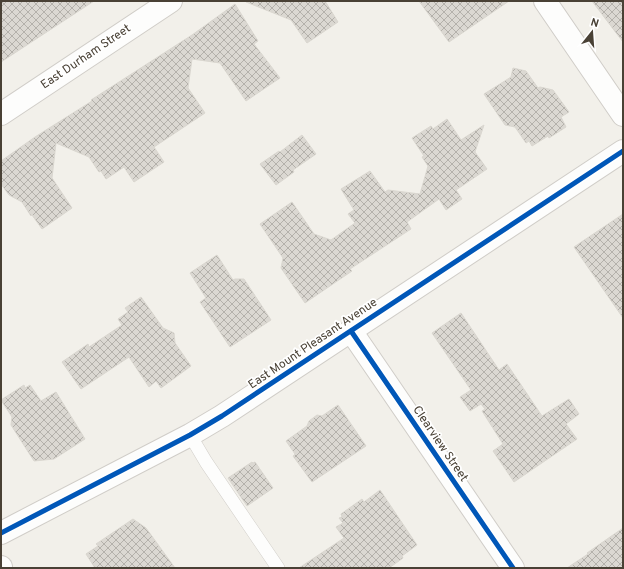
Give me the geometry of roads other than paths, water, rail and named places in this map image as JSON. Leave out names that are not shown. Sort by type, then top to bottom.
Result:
[{"type":"street","name":"East Durham Street","points":[[1,114],[170,1]]},
{"type":"street","points":[[545,1],[623,115]]},
{"type":"street","name":"East Mount Pleasant Avenue","points":[[1,533],[190,435],[228,412],[623,151]]},
{"type":"street","name":"Clearview Street","points":[[351,331],[513,568]]},
{"type":"lane","points":[[190,435],[206,462],[278,568]]}]
